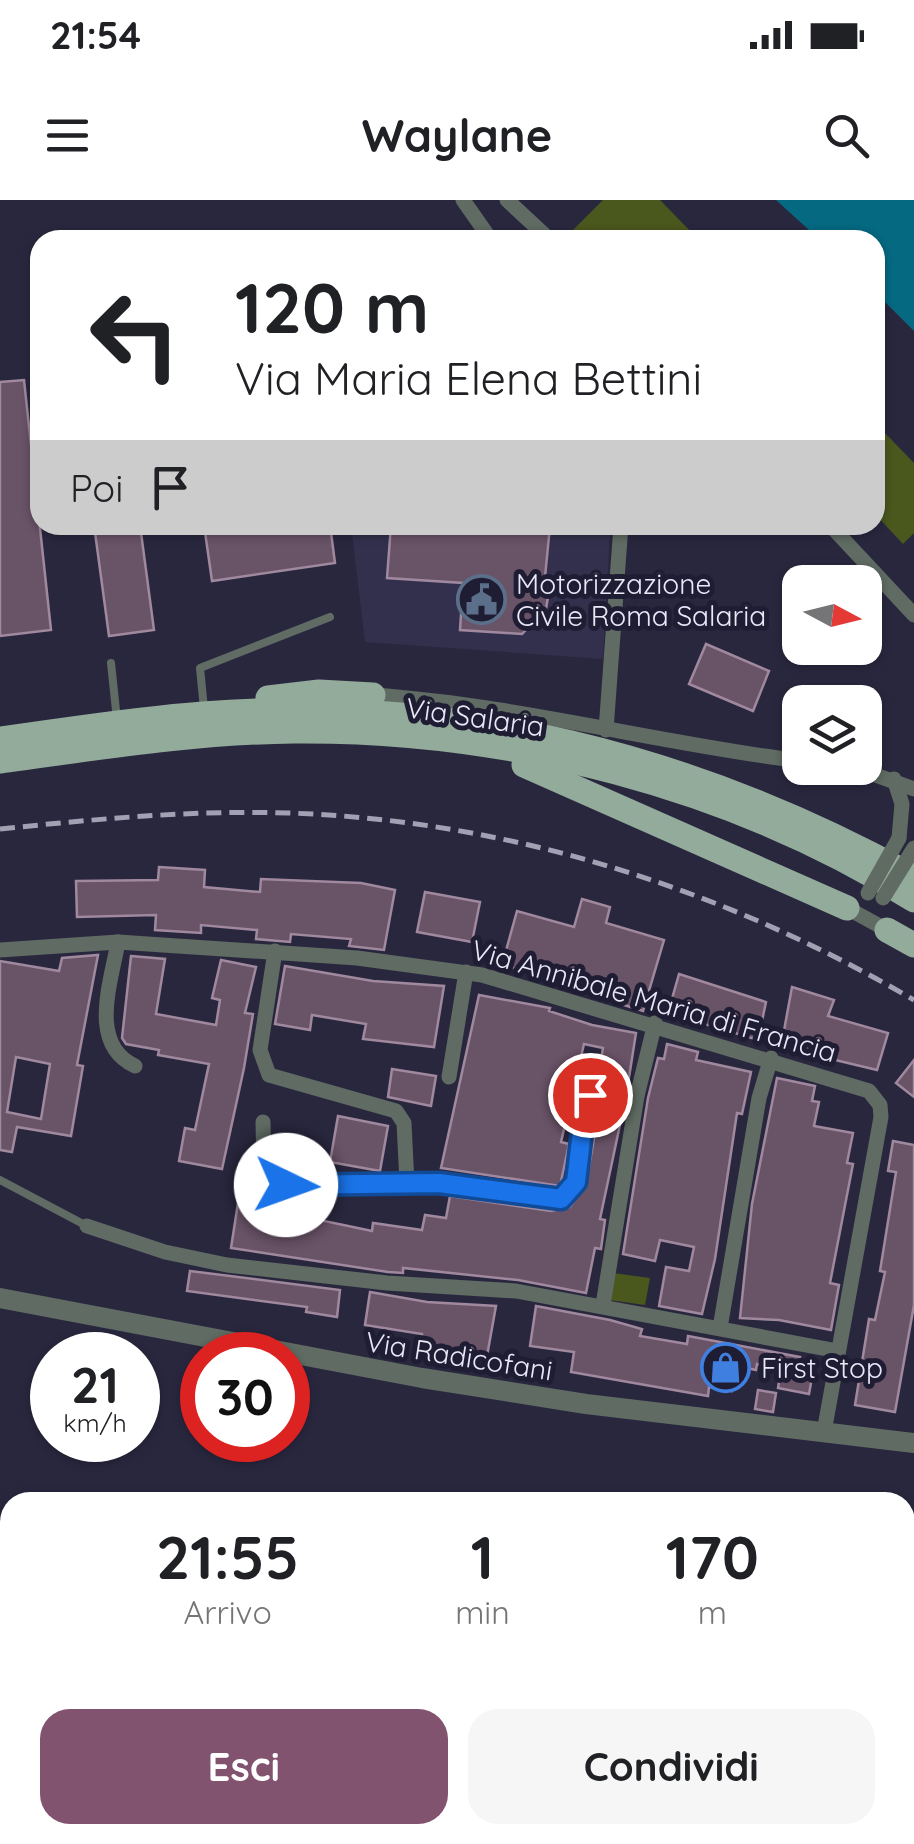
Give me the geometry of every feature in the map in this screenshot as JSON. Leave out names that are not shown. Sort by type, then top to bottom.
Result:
[{"type":"main road","points":[[205,714],[302,693],[373,695]]},
{"type":"main road","name":"Via Salaria","points":[[0,739],[205,714],[306,710],[397,714],[556,738],[656,765],[758,800],[914,877]]},
{"type":"main road","name":"Via Salaria","points":[[0,760],[244,733],[374,734],[463,742],[583,765],[697,799],[812,846],[914,900]]},
{"type":"main road","points":[[463,742],[866,900]]},
{"type":"main road","points":[[887,930],[914,946]]},
{"type":"street","points":[[462,200],[484,230]]},
{"type":"street","points":[[507,200],[539,230]]},
{"type":"street","points":[[606,730],[620,535]]},
{"type":"street","points":[[839,535],[914,615]]},
{"type":"street","name":"Via Salaria","points":[[373,695],[515,712],[782,758]]},
{"type":"street","points":[[882,776],[914,789]]},
{"type":"street","points":[[866,900],[899,838],[902,804],[894,780]]},
{"type":"street","points":[[866,900],[914,848]]},
{"type":"street","points":[[866,900],[887,930]]},
{"type":"street","points":[[866,900],[887,930]]},
{"type":"street","points":[[118,942],[107,1032],[115,1054],[135,1066]]},
{"type":"street","name":"Via Annibale Maria di Francia","points":[[0,950],[118,942],[275,951],[466,972],[771,1058],[874,1094],[881,1111],[876,1152],[838,1352]]},
{"type":"street","points":[[275,951],[260,1050],[265,1069],[282,1082],[396,1111],[404,1123],[407,1183]]},
{"type":"street","points":[[449,1076],[466,972]]},
{"type":"street","points":[[603,1305],[637,1096],[655,1024]]},
{"type":"street","points":[[720,1328],[758,1098],[771,1058]]},
{"type":"street","points":[[263,1122],[262,1160],[276,1182],[334,1188],[456,1184],[561,1199],[576,1182],[587,1100],[596,1093],[637,1096]]},
{"type":"street","points":[[87,1226],[165,1252],[227,1264],[387,1284],[500,1289],[603,1305],[838,1352],[824,1432]]},
{"type":"street","name":"Via Radicofani","points":[[0,1298],[366,1369],[586,1404],[914,1443]]},
{"type":"lane","points":[[205,714],[200,668],[330,618]]},
{"type":"lane","points":[[112,664],[117,724]]},
{"type":"lane","points":[[0,1180],[87,1226]]},
{"type":"shaded area","name":"Motorizzazione Civile Roma Salaria","points":[[352,535],[610,535],[603,659],[365,642]]},
{"type":"green space","points":[[603,200],[660,200],[689,230],[573,230]]},
{"type":"green space","points":[[885,433],[914,463],[914,533],[903,544],[885,525]]},
{"type":"green space","points":[[613,1273],[650,1278],[645,1305],[609,1300]]},
{"type":"water","points":[[776,200],[914,200],[914,331],[885,302],[885,230],[809,230]]},
{"type":"building","points":[[24,380],[30,436],[30,535],[41,535],[51,630],[0,636],[0,382]]},
{"type":"building","points":[[95,535],[141,535],[154,630],[109,636]]},
{"type":"building","points":[[205,535],[331,535],[335,563],[212,581]]},
{"type":"building","points":[[390,535],[549,535],[545,577],[531,577],[548,597],[546,609],[522,634],[460,630],[463,583],[387,578]]},
{"type":"building","points":[[706,644],[769,671],[753,711],[689,684]]},
{"type":"building","points":[[159,867],[205,870],[204,887],[260,892],[261,879],[361,883],[395,890],[384,950],[349,946],[351,939],[291,934],[290,942],[256,939],[257,930],[201,925],[201,933],[155,930],[156,915],[77,917],[76,881],[158,880]]},
{"type":"building","points":[[425,892],[480,902],[472,942],[417,932]]},
{"type":"building","points":[[582,899],[610,907],[606,923],[664,940],[643,1011],[601,998],[602,992],[502,965],[517,911],[574,927]]},
{"type":"building","points":[[98,955],[77,1065],[83,1066],[71,1136],[17,1127],[12,1152],[0,1150],[0,961],[59,971],[62,958]],"holes":[[[16,1057],[50,1064],[41,1119],[7,1112]]]},
{"type":"building","points":[[131,956],[165,959],[156,1014],[216,1025],[220,1000],[212,998],[221,960],[256,967],[245,1013],[253,1014],[244,1068],[222,1169],[179,1161],[185,1128],[195,1130],[209,1064],[158,1055],[159,1050],[126,1044],[122,1038]]},
{"type":"building","points":[[285,966],[373,981],[444,986],[434,1047],[363,1039],[366,1024],[312,1015],[310,1030],[275,1024]]},
{"type":"building","points":[[679,974],[766,1002],[758,1040],[668,1013]]},
{"type":"building","points":[[792,987],[834,1000],[828,1016],[888,1033],[877,1070],[781,1047]]},
{"type":"building","points":[[479,995],[550,1008],[549,1011],[592,1025],[636,1033],[628,1084],[597,1082],[603,1048],[584,1044],[561,1142],[569,1144],[560,1186],[441,1168]]},
{"type":"building","points":[[667,1044],[698,1052],[696,1060],[751,1072],[742,1114],[737,1113],[715,1259],[702,1314],[659,1306],[666,1267],[689,1271],[694,1247],[660,1240],[655,1261],[623,1254],[648,1098],[658,1058],[664,1059]]},
{"type":"building","points":[[914,1060],[914,1097],[896,1083]]},
{"type":"building","points":[[392,1069],[436,1076],[431,1106],[388,1097]]},
{"type":"building","points":[[777,1078],[815,1086],[812,1101],[819,1102],[814,1126],[853,1133],[847,1163],[853,1164],[830,1283],[839,1285],[831,1330],[779,1320],[740,1318],[752,1204]]},
{"type":"building","points":[[600,1105],[624,1106],[600,1219],[605,1220],[601,1249],[595,1248],[586,1293],[518,1280],[403,1268],[403,1273],[388,1272],[231,1248],[238,1203],[372,1231],[373,1223],[422,1230],[425,1215],[446,1218],[450,1196],[551,1211],[570,1207],[586,1184]]},
{"type":"building","points":[[338,1116],[388,1126],[380,1171],[330,1162]]},
{"type":"building","points":[[893,1141],[914,1145],[914,1305],[895,1412],[855,1405],[869,1319],[875,1320],[885,1272],[880,1271],[896,1172],[888,1171]]},
{"type":"building","points":[[190,1271],[340,1290],[337,1317],[306,1312],[307,1307],[187,1291]]},
{"type":"building","points":[[370,1292],[427,1302],[496,1306],[487,1356],[421,1344],[422,1334],[365,1325]]},
{"type":"building","points":[[536,1306],[642,1329],[640,1336],[687,1344],[688,1336],[800,1357],[798,1369],[813,1372],[809,1394],[778,1388],[781,1369],[757,1364],[756,1370],[737,1366],[732,1391],[709,1387],[708,1396],[571,1372],[574,1352],[530,1346]]},
{"type":"building","points":[[758,1390],[776,1393],[773,1412],[755,1409]]},
{"type":"railway","points":[[0,829],[144,816],[252,812],[371,818],[452,830],[533,846],[691,894],[842,960],[914,1000]]},
{"type":"place","name":"Motorizzazione Civile Roma Salaria","points":[[481,600]]},
{"type":"place","name":"First Stop","points":[[726,1368]]},
{"type":"route","points":[[286,1185],[334,1188],[422,1182],[561,1199],[576,1182],[585,1106],[590,1095]]}]
